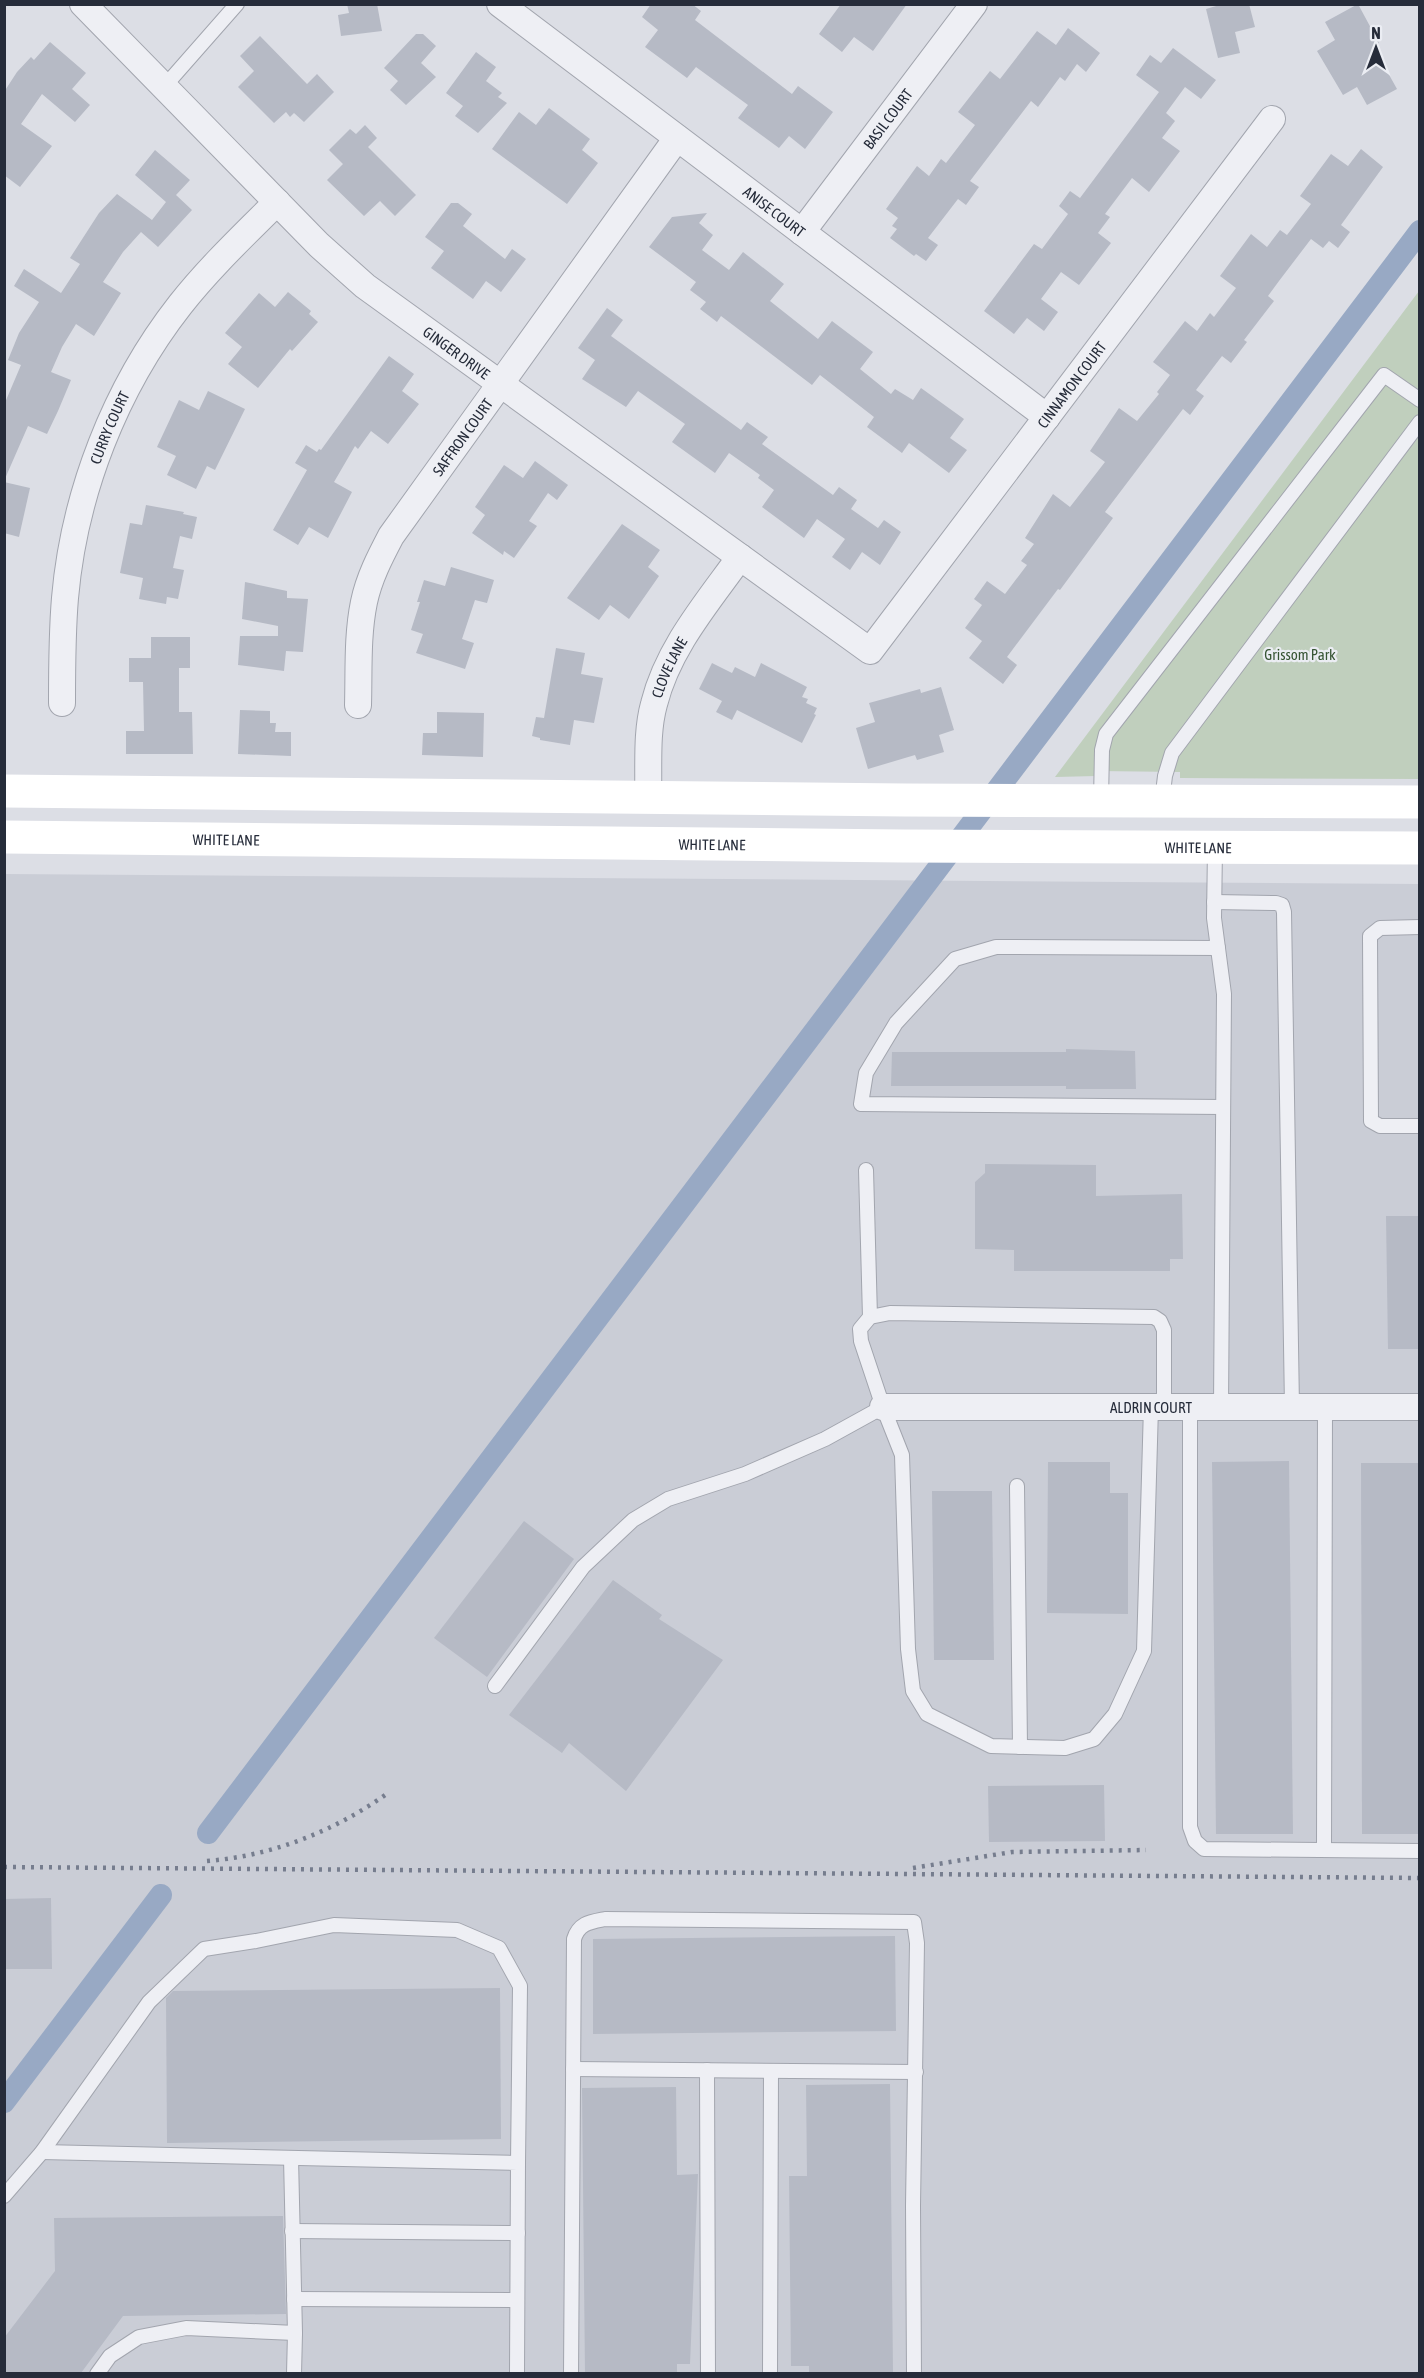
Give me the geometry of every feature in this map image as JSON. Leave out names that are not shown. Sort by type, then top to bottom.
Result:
[{"type":"main road","points":[[4,791],[905,800],[1419,802]]},
{"type":"main road","points":[[454,841],[622,822],[633,816],[648,796]]},
{"type":"main road","points":[[1055,847],[1140,824],[1162,801]]},
{"type":"main road","points":[[1307,848],[1333,826],[1419,815]]},
{"type":"main road","name":"WHITE LANE","points":[[4,837],[903,846],[1419,848]]},
{"type":"street","name":"GINGER DRIVE","points":[[83,4],[319,245],[365,286],[870,651]]},
{"type":"street","name":"ANISE COURT","points":[[500,4],[1047,417]]},
{"type":"street","name":"BASIL COURT","points":[[802,232],[974,4]]},
{"type":"street","name":"CINNAMON COURT","points":[[870,651],[1272,119]]},
{"type":"street","name":"SAFFRON COURT","points":[[358,705],[359,634],[364,600],[375,567],[391,536],[677,138]]},
{"type":"street","name":"CURRY COURT","points":[[62,703],[65,597],[72,548],[85,490],[101,444],[126,390],[151,347],[179,306],[211,268],[277,202]]},
{"type":"street","name":"CLOVE LANE","points":[[648,796],[649,735],[654,705],[664,672],[676,647],[740,557]]},
{"type":"street","name":"ALDRIN COURT","points":[[883,1407],[1419,1407]]},
{"type":"lane","points":[[164,87],[237,4]]},
{"type":"lane","points":[[1101,800],[1102,750],[1106,734],[1384,375],[1419,400]]},
{"type":"lane","points":[[1162,801],[1165,776],[1172,753],[1419,422]]},
{"type":"lane","points":[[1215,848],[1214,902],[1224,994],[1221,1407]]},
{"type":"lane","points":[[1214,902],[1276,903],[1282,905],[1284,912],[1292,1407]]},
{"type":"lane","points":[[1419,927],[1380,928],[1370,936],[1370,947],[1371,1122],[1380,1126],[1419,1125]]},
{"type":"lane","points":[[1218,948],[996,947],[955,959],[896,1023],[866,1073],[861,1104],[1223,1107]]},
{"type":"lane","points":[[866,1170],[870,1317],[860,1329],[861,1341],[902,1455],[908,1648],[913,1691],[927,1714],[991,1746],[1065,1748],[1094,1739],[1115,1714],[1144,1651],[1157,1407],[1164,1330],[1160,1321],[1154,1317],[890,1314],[870,1317]]},
{"type":"lane","points":[[495,1686],[583,1567],[633,1520],[668,1499],[745,1474],[825,1439],[883,1407]]},
{"type":"lane","points":[[1190,1407],[1190,1827],[1195,1840],[1204,1849],[1419,1851]]},
{"type":"lane","points":[[1324,1850],[1325,1407]]},
{"type":"lane","points":[[1017,1486],[1020,1747]]},
{"type":"lane","points":[[571,2373],[574,1939],[579,1927],[605,1919],[914,1922],[916,1928],[914,2373]]},
{"type":"lane","points":[[4,2196],[42,2152],[149,2002],[204,1949],[334,1925],[457,1930],[500,1948],[520,1986],[517,2373]]},
{"type":"lane","points":[[573,2069],[916,2072]]},
{"type":"lane","points":[[707,2070],[708,2373]]},
{"type":"lane","points":[[770,2373],[771,2071]]},
{"type":"lane","points":[[42,2152],[518,2163]]},
{"type":"lane","points":[[291,2158],[294,2373]]},
{"type":"lane","points":[[292,2231],[518,2233]]},
{"type":"lane","points":[[294,2299],[517,2300]]},
{"type":"lane","points":[[97,2373],[110,2356],[139,2337],[186,2328],[295,2333]]},
{"type":"shaded area","points":[[5,874],[1419,884],[1419,2373],[5,2374]]},
{"type":"green space","name":"Grissom Park","points":[[1419,291],[1419,779],[1180,778],[1180,772],[1097,771],[1096,776],[1055,777]]},
{"type":"building","points":[[347,4],[377,4],[382,31],[341,36],[338,15],[349,13]]},
{"type":"building","points":[[651,4],[692,4],[701,11],[695,20],[792,94],[798,86],[833,112],[805,149],[789,136],[779,148],[738,118],[748,105],[696,67],[687,78],[645,47],[658,30],[642,17]]},
{"type":"building","points":[[841,4],[907,4],[873,51],[854,37],[842,52],[819,34]]},
{"type":"building","points":[[1223,4],[1249,4],[1255,27],[1235,32],[1240,53],[1218,58],[1206,9]]},
{"type":"building","points":[[1358,4],[1379,43],[1373,46],[1397,89],[1367,105],[1357,87],[1343,95],[1317,51],[1335,40],[1325,22]]},
{"type":"building","points":[[1068,28],[1100,53],[1086,72],[1077,64],[1065,81],[1060,77],[1038,107],[1031,101],[970,181],[979,187],[966,205],[958,199],[928,238],[938,245],[926,261],[916,254],[914,256],[890,238],[897,229],[892,226],[898,218],[886,209],[917,166],[929,176],[941,159],[946,163],[975,125],[958,112],[990,71],[1000,79],[1037,31],[1056,45]]},
{"type":"building","points":[[416,34],[423,34],[436,46],[421,63],[436,77],[406,105],[390,90],[398,81],[384,68]]},
{"type":"building","points":[[260,36],[307,84],[317,74],[334,92],[304,122],[294,113],[290,117],[286,112],[274,123],[238,87],[254,71],[240,56]]},
{"type":"building","points":[[50,42],[86,73],[72,89],[90,105],[75,122],[42,94],[21,124],[52,146],[20,187],[4,175],[4,92],[17,72],[31,57],[34,60]]},
{"type":"building","points":[[1173,48],[1216,80],[1201,99],[1185,87],[1166,113],[1175,121],[1162,138],[1180,151],[1149,192],[1132,178],[1105,214],[1110,217],[1098,233],[1111,243],[1079,285],[1061,272],[1041,299],[1058,312],[1044,331],[1027,318],[1014,334],[984,311],[1034,244],[1042,249],[1068,214],[1059,206],[1070,191],[1080,198],[1159,92],[1136,75],[1150,55],[1161,63]]},
{"type":"building","points":[[476,52],[496,67],[486,81],[502,93],[498,97],[507,103],[478,133],[455,116],[463,106],[446,93]]},
{"type":"building","points":[[549,108],[590,139],[582,150],[598,163],[567,204],[492,149],[519,112],[536,125]]},
{"type":"building","points":[[365,125],[377,138],[368,147],[416,195],[395,216],[380,201],[364,216],[327,180],[343,164],[329,150],[350,129],[356,134]]},
{"type":"building","points":[[1361,149],[1383,167],[1341,225],[1350,232],[1338,248],[1329,241],[1323,248],[1311,239],[1268,296],[1274,301],[1244,340],[1247,342],[1231,363],[1222,356],[1196,390],[1204,396],[1190,415],[1183,409],[1105,512],[1113,518],[1007,657],[1017,665],[1003,684],[969,658],[982,641],[965,628],[982,605],[974,599],[987,581],[1005,594],[1027,565],[1021,561],[1034,544],[1025,538],[1053,494],[1070,507],[1105,462],[1090,451],[1119,408],[1137,421],[1159,394],[1157,392],[1170,375],[1153,362],[1185,321],[1197,331],[1210,313],[1214,317],[1236,288],[1220,276],[1251,234],[1267,247],[1280,230],[1287,235],[1311,204],[1300,196],[1331,154],[1348,166]]},
{"type":"building","points":[[155,150],[190,180],[176,195],[192,210],[158,247],[141,232],[123,252],[103,282],[121,293],[94,336],[76,324],[51,372],[71,380],[58,411],[47,434],[28,426],[4,481],[4,405],[21,365],[8,360],[19,333],[39,302],[14,286],[24,269],[61,293],[80,264],[70,258],[99,213],[117,194],[152,220],[166,202],[135,175]]},
{"type":"building","points":[[451,203],[458,203],[472,214],[463,226],[505,259],[512,249],[526,259],[501,292],[486,281],[473,299],[431,268],[444,251],[425,237]]},
{"type":"building","points":[[707,213],[699,223],[713,235],[702,250],[729,270],[743,252],[784,284],[770,301],[818,339],[832,321],[873,352],[860,369],[891,394],[895,389],[913,400],[921,388],[964,419],[950,438],[967,450],[949,473],[909,443],[902,453],[867,427],[874,417],[820,375],[812,385],[721,316],[717,322],[700,309],[706,302],[690,290],[696,282],[649,247],[672,217]]},
{"type":"building","points":[[288,292],[311,311],[309,314],[318,322],[292,351],[290,349],[258,388],[228,364],[242,347],[225,333],[259,293],[275,307]]},
{"type":"building","points":[[607,308],[623,320],[611,336],[741,430],[747,422],[768,437],[762,444],[833,495],[839,487],[857,500],[851,509],[878,528],[884,520],[901,532],[880,565],[862,552],[850,570],[832,557],[845,539],[817,519],[804,538],[762,507],[774,490],[758,478],[760,475],[729,453],[715,473],[672,442],[685,424],[638,391],[626,407],[582,379],[595,360],[578,348]]},
{"type":"building","points":[[389,356],[414,374],[402,391],[419,404],[388,444],[371,431],[358,449],[355,446],[334,482],[352,492],[328,538],[309,527],[298,545],[273,530],[307,470],[295,463],[306,445],[317,452],[321,450]]},
{"type":"building","points":[[208,391],[245,409],[215,470],[207,466],[196,489],[167,475],[176,456],[157,447],[179,400],[199,410]]},
{"type":"building","points":[[535,461],[568,485],[557,500],[548,493],[529,521],[537,526],[514,558],[504,551],[503,555],[472,533],[485,515],[475,507],[504,465],[523,478]]},
{"type":"building","points":[[4,482],[30,488],[19,537],[4,533]]},
{"type":"building","points":[[146,505],[184,512],[183,514],[197,517],[192,539],[180,536],[173,568],[184,570],[178,599],[167,597],[166,604],[139,599],[143,578],[120,573],[130,523],[142,525]]},
{"type":"building","points":[[622,524],[660,550],[648,567],[659,576],[629,619],[610,605],[599,620],[567,598]]},
{"type":"building","points":[[451,567],[494,580],[487,603],[475,600],[462,639],[474,643],[465,669],[416,653],[423,634],[411,630],[424,580],[445,586]]},
{"type":"building","points":[[245,582],[287,591],[287,598],[308,599],[303,652],[286,651],[284,671],[238,665],[240,636],[278,636],[278,626],[242,619]]},
{"type":"building","points":[[151,637],[190,637],[190,668],[179,668],[179,712],[192,712],[193,754],[126,754],[126,731],[144,731],[143,682],[129,682],[129,658],[151,658]]},
{"type":"building","points":[[556,648],[585,653],[581,674],[603,678],[594,723],[574,720],[570,745],[540,740],[532,736],[536,717],[544,718]]},
{"type":"building","points":[[712,663],[732,673],[735,667],[755,677],[761,663],[807,687],[802,697],[808,699],[806,703],[817,708],[814,714],[816,715],[802,743],[737,710],[732,720],[716,712],[722,701],[699,689]]},
{"type":"building","points":[[941,687],[954,730],[939,735],[944,752],[917,760],[915,755],[868,769],[856,728],[875,722],[869,703],[920,689],[921,693]]},
{"type":"building","points":[[240,710],[270,711],[270,723],[276,723],[275,732],[291,732],[291,756],[238,754]]},
{"type":"building","points":[[437,712],[484,713],[483,757],[422,755],[423,733],[437,733]]},
{"type":"building","points":[[1066,1049],[1135,1051],[1136,1089],[1066,1089],[1066,1086],[891,1086],[892,1052],[1066,1052]]},
{"type":"building","points":[[985,1164],[1096,1165],[1096,1196],[1182,1194],[1183,1259],[1170,1259],[1170,1271],[1014,1271],[1014,1250],[975,1249],[975,1182],[985,1173]]},
{"type":"building","points":[[1386,1216],[1419,1216],[1419,1349],[1388,1349]]},
{"type":"building","points":[[1289,1461],[1293,1834],[1216,1834],[1212,1462]]},
{"type":"building","points":[[1048,1462],[1110,1462],[1110,1493],[1128,1493],[1128,1614],[1047,1613]]},
{"type":"building","points":[[1361,1463],[1419,1463],[1419,1834],[1362,1834]]},
{"type":"building","points":[[932,1491],[992,1491],[994,1660],[934,1660]]},
{"type":"building","points":[[524,1521],[574,1559],[487,1677],[434,1638]]},
{"type":"building","points":[[613,1580],[662,1615],[659,1619],[723,1660],[626,1791],[569,1743],[562,1753],[509,1715]]},
{"type":"building","points":[[1104,1785],[1105,1841],[989,1842],[988,1786]]},
{"type":"building","points":[[51,1898],[52,1969],[4,1969],[4,1899]]},
{"type":"building","points":[[895,1936],[896,2031],[593,2034],[593,1939]]},
{"type":"building","points":[[500,1988],[501,2139],[167,2143],[166,1998],[173,1991]]},
{"type":"building","points":[[890,2084],[893,2373],[809,2373],[809,2366],[791,2366],[789,2176],[807,2176],[806,2085]]},
{"type":"building","points":[[676,2087],[677,2175],[698,2174],[690,2364],[677,2364],[677,2373],[585,2373],[582,2088]]},
{"type":"building","points":[[283,2216],[286,2314],[123,2316],[81,2373],[4,2373],[4,2338],[55,2271],[54,2218]]},
{"type":"waterway","points":[[208,1833],[1420,231]]},
{"type":"waterway","points":[[4,2102],[161,1895]]},
{"type":"railway","points":[[207,1861],[255,1854],[302,1839],[346,1819],[388,1793]]},
{"type":"railway","points":[[913,1868],[1012,1852],[1146,1850]]},
{"type":"railway","points":[[4,1867],[1420,1878]]}]
